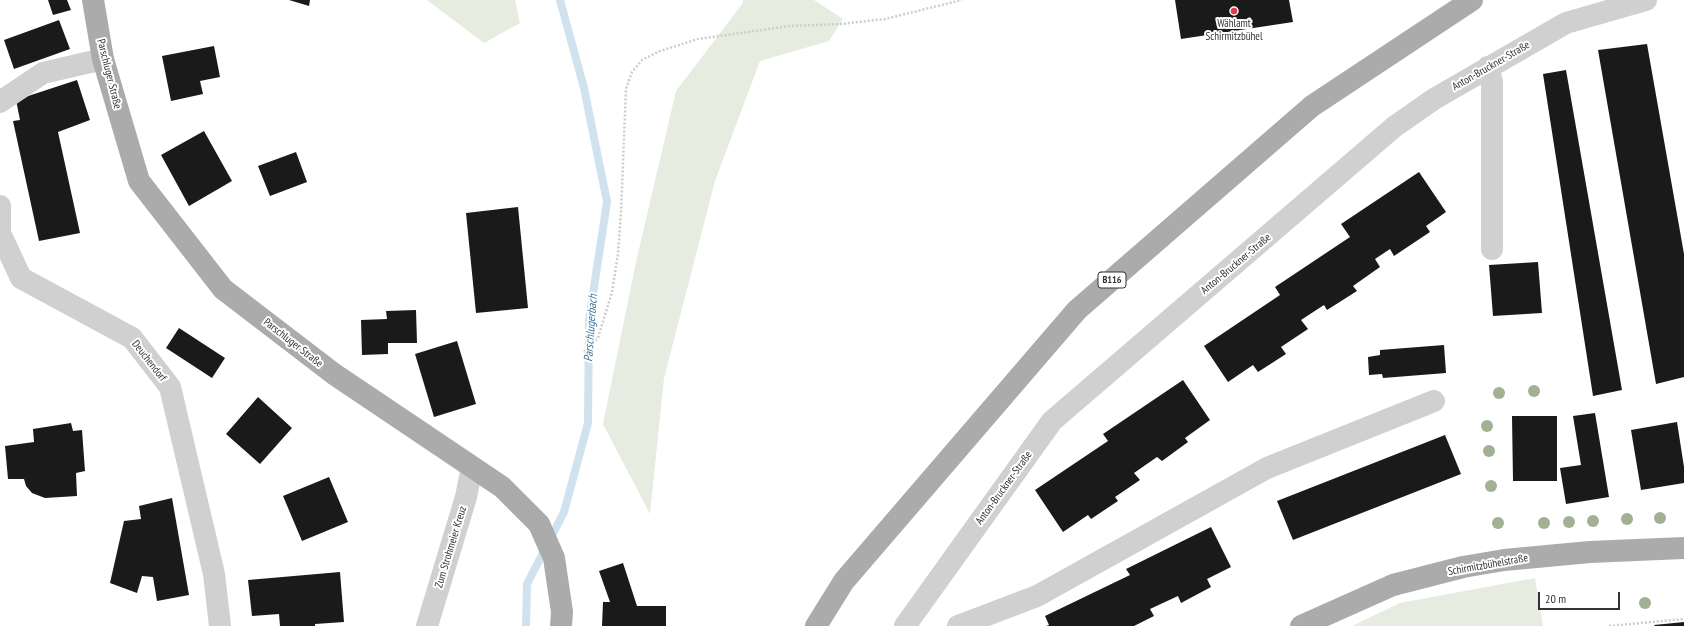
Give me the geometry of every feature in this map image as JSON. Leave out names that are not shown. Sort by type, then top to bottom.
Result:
[{"type":"main road","name":"Parschluger Straße","points":[[93,0],[103,59],[140,181],[223,288],[334,374],[502,487],[539,524],[554,558],[562,612],[561,626]]},
{"type":"main road","name":"B116","points":[[816,626],[844,581],[1077,310],[1312,106],[1453,8],[1472,0]]},
{"type":"main road","name":"Schirmitzbühelstraße","points":[[1302,626],[1393,585],[1463,567],[1520,558],[1590,552],[1684,548]]},
{"type":"street","name":"Anton-Bruckner-Straße","points":[[905,626],[1052,421],[1394,127],[1434,98],[1566,22],[1646,0]]},
{"type":"street","points":[[0,102],[43,73],[103,59]]},
{"type":"street","points":[[1488,67],[1492,82],[1492,249]]},
{"type":"street","name":"Deuchendorf","points":[[0,206],[0,233],[21,278],[132,338],[170,387],[214,574],[220,626]]},
{"type":"street","points":[[958,626],[1037,596],[1267,468],[1434,401]]},
{"type":"street","name":"Zum Strohmeier Kreuz","points":[[427,626],[466,497],[472,467]]},
{"type":"path","points":[[584,352],[598,338],[612,292],[618,254],[626,89],[632,72],[642,60],[660,51],[698,39],[790,26],[841,24],[885,19],[962,0]]},
{"type":"path","points":[[1609,626],[1653,623],[1684,618]]},
{"type":"shaded area","points":[[427,0],[515,0],[520,23],[484,43]]},
{"type":"shaded area","points":[[743,0],[814,0],[843,19],[829,41],[760,61],[715,181],[664,378],[650,514],[603,424],[636,262],[676,91],[743,3]]},
{"type":"shaded area","points":[[1535,578],[1543,626],[1352,626],[1400,603]]},
{"type":"building","points":[[48,0],[67,0],[71,10],[53,15]]},
{"type":"building","points":[[289,0],[310,0],[309,6]]},
{"type":"building","name":"Wählamt Schirmitzbühel","points":[[1175,0],[1289,0],[1293,22],[1181,39]]},
{"type":"building","points":[[59,20],[70,49],[14,69],[4,40]]},
{"type":"building","points":[[1647,44],[1684,254],[1684,377],[1656,384],[1598,50]]},
{"type":"building","points":[[214,46],[220,77],[200,81],[203,94],[171,101],[162,56]]},
{"type":"building","points":[[1566,70],[1622,390],[1593,396],[1543,74]]},
{"type":"building","points":[[77,80],[90,120],[58,132],[80,233],[39,241],[13,121],[20,120],[16,100]]},
{"type":"building","points":[[204,131],[232,181],[189,206],[161,155]]},
{"type":"building","points":[[296,152],[307,182],[270,196],[258,166]]},
{"type":"building","points":[[1419,172],[1446,212],[1426,226],[1430,232],[1394,256],[1390,249],[1375,259],[1380,267],[1353,286],[1357,291],[1327,310],[1324,305],[1301,320],[1308,329],[1281,347],[1286,354],[1258,372],[1253,365],[1228,382],[1204,346],[1280,295],[1275,287],[1350,237],[1341,224]]},
{"type":"building","points":[[518,207],[528,308],[476,313],[466,213]]},
{"type":"building","points":[[1538,262],[1542,313],[1493,316],[1489,265]]},
{"type":"building","points":[[416,310],[417,343],[388,343],[388,354],[362,355],[361,320],[387,319],[386,311]]},
{"type":"building","points":[[179,328],[225,358],[212,378],[166,348]]},
{"type":"building","points":[[457,341],[476,404],[434,417],[415,354]]},
{"type":"building","points":[[1444,345],[1446,373],[1383,378],[1382,374],[1369,375],[1368,357],[1380,355],[1380,350]]},
{"type":"building","points":[[1183,380],[1210,420],[1185,438],[1188,442],[1162,461],[1157,457],[1134,473],[1140,480],[1115,497],[1118,501],[1091,519],[1088,515],[1063,532],[1035,490],[1108,441],[1103,434]]},
{"type":"building","points":[[258,397],[292,428],[260,464],[226,434]]},
{"type":"building","points":[[1595,413],[1609,497],[1566,504],[1560,468],[1581,465],[1573,416]]},
{"type":"building","points":[[1512,416],[1557,416],[1557,481],[1513,481]]},
{"type":"building","points":[[1677,422],[1684,467],[1684,483],[1641,490],[1631,430]]},
{"type":"building","points":[[71,423],[73,431],[82,430],[85,471],[76,473],[77,496],[45,498],[32,493],[26,486],[24,479],[8,479],[5,446],[34,442],[33,429]]},
{"type":"building","points":[[1445,435],[1461,474],[1293,540],[1277,501]]},
{"type":"building","points":[[329,477],[348,522],[302,541],[283,496]]},
{"type":"building","points":[[172,498],[189,595],[157,601],[153,577],[142,576],[137,593],[110,583],[124,521],[141,519],[139,506]]},
{"type":"building","points":[[1211,527],[1231,567],[1207,579],[1211,587],[1181,603],[1178,596],[1150,609],[1154,616],[1134,626],[1046,626],[1049,625],[1045,616],[1130,575],[1126,569]]},
{"type":"building","points":[[623,563],[637,606],[666,606],[666,626],[602,626],[603,602],[610,602],[599,571]]},
{"type":"building","points":[[340,572],[344,622],[315,624],[315,626],[280,626],[279,614],[252,616],[248,580]]},
{"type":"building","points":[[1684,622],[1684,626],[1654,625]]},
{"type":"waterway","name":"Parschlugerbach","points":[[526,626],[527,584],[564,512],[588,423],[589,320],[607,202],[584,88],[560,0]]},
{"type":"place","name":"Wählamt Schirmitzbühel","points":[[1234,11]]}]
